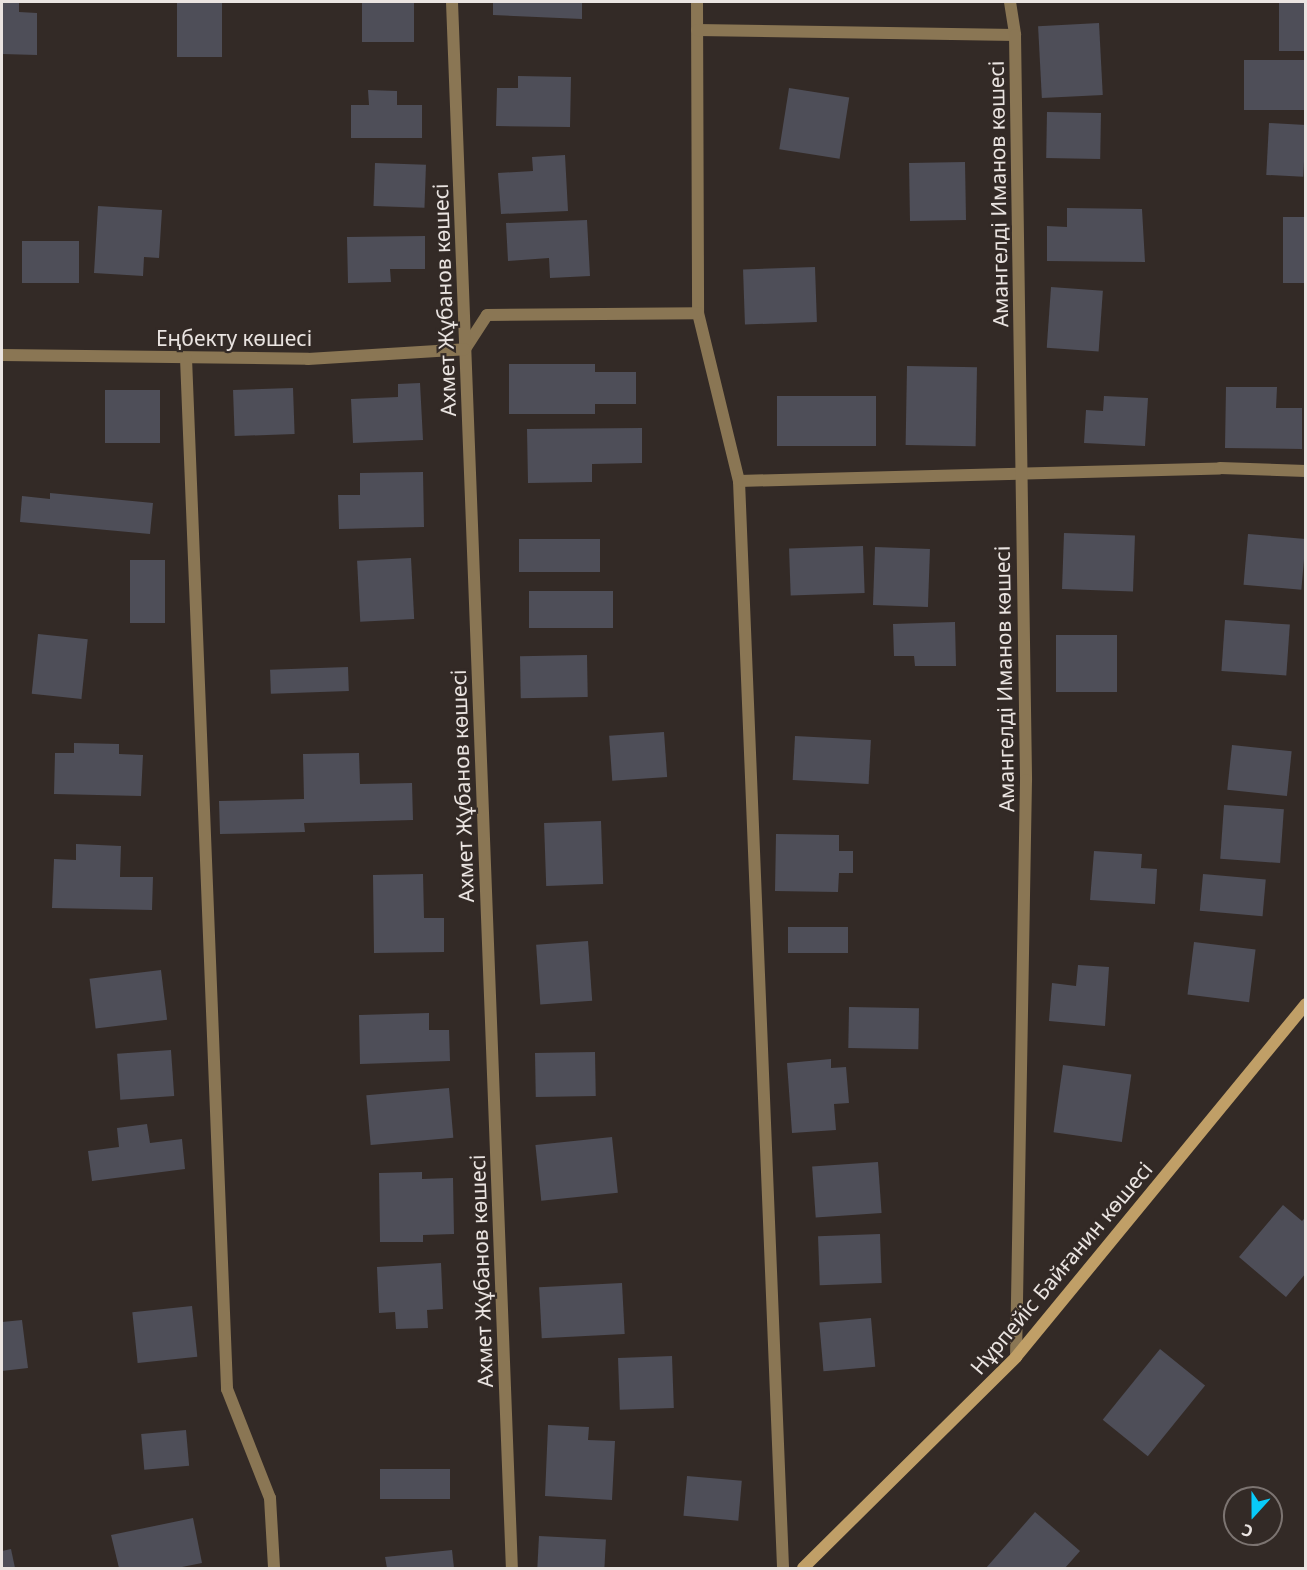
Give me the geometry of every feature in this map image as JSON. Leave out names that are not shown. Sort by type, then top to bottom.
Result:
[{"type":"street","name":"Ахмет Жұбанов көшесі","points":[[452,2],[512,1569]]},
{"type":"street","points":[[697,2],[698,313],[740,481],[783,1569]]},
{"type":"street","name":"Амангелді Иманов көшесі","points":[[1010,2],[1015,35],[1026,780],[1016,1357]]},
{"type":"street","points":[[697,30],[1015,35]]},
{"type":"street","points":[[465,349],[487,315],[698,313]]},
{"type":"street","name":"Еңбекту көшесі","points":[[2,355],[308,359],[465,349]]},
{"type":"street","points":[[186,358],[227,1389],[270,1498],[274,1569]]},
{"type":"street","points":[[740,481],[1022,476],[1220,468],[1305,471]]},
{"type":"street","name":"Нұрпейіс Байғанин көшесі","points":[[803,1569],[1016,1357],[1305,1004]]},
{"type":"building","points":[[2,2],[19,2],[19,12],[37,13],[37,55],[2,54]]},
{"type":"building","points":[[177,2],[222,2],[222,57],[177,57]]},
{"type":"building","points":[[362,2],[414,2],[414,42],[362,42]]},
{"type":"building","points":[[493,2],[582,2],[582,19],[493,15]]},
{"type":"building","points":[[1279,2],[1306,2],[1306,51],[1279,51]]},
{"type":"building","points":[[1099,23],[1103,95],[1042,98],[1038,26]]},
{"type":"building","points":[[1244,60],[1306,60],[1306,110],[1244,110]]},
{"type":"building","points":[[518,76],[571,77],[570,127],[496,126],[497,88],[518,88]]},
{"type":"building","points":[[789,88],[849,98],[840,159],[779,149]]},
{"type":"building","points":[[368,90],[397,91],[397,105],[422,105],[422,138],[351,138],[351,105],[369,105]]},
{"type":"building","points":[[1047,112],[1101,113],[1100,159],[1046,158]]},
{"type":"building","points":[[1269,123],[1306,125],[1303,177],[1266,175]]},
{"type":"building","points":[[565,155],[568,211],[501,214],[498,173],[533,171],[532,157]]},
{"type":"building","points":[[965,162],[966,220],[910,221],[909,163]]},
{"type":"building","points":[[375,163],[426,165],[424,208],[373,206]]},
{"type":"building","points":[[98,206],[162,210],[159,258],[144,257],[143,276],[94,273]]},
{"type":"building","points":[[1067,208],[1142,209],[1145,262],[1047,261],[1047,226],[1067,227]]},
{"type":"building","points":[[1283,217],[1306,217],[1306,283],[1283,283]]},
{"type":"building","points":[[587,220],[590,276],[550,278],[549,258],[508,261],[506,223]]},
{"type":"building","points":[[425,236],[425,269],[390,269],[391,282],[348,283],[347,237]]},
{"type":"building","points":[[22,241],[79,241],[79,283],[22,283]]},
{"type":"building","points":[[815,267],[817,322],[745,324],[743,270]]},
{"type":"building","points":[[1051,287],[1103,291],[1099,351],[1047,348]]},
{"type":"building","points":[[509,364],[595,364],[595,372],[636,372],[636,404],[595,404],[595,414],[509,414]]},
{"type":"building","points":[[907,366],[977,367],[976,446],[906,445]]},
{"type":"building","points":[[420,383],[423,440],[353,443],[351,399],[398,397],[398,384]]},
{"type":"building","points":[[1226,387],[1277,387],[1276,408],[1302,408],[1302,449],[1225,448]]},
{"type":"building","points":[[293,388],[295,434],[235,436],[233,390]]},
{"type":"building","points":[[105,390],[160,390],[160,443],[105,443]]},
{"type":"building","points":[[777,396],[876,396],[876,446],[777,446]]},
{"type":"building","points":[[1104,396],[1148,398],[1145,446],[1084,443],[1086,410],[1103,411]]},
{"type":"building","points":[[642,428],[642,463],[592,464],[592,482],[528,483],[527,429]]},
{"type":"building","points":[[423,472],[424,527],[339,529],[338,495],[360,495],[360,473]]},
{"type":"building","points":[[50,493],[153,503],[150,534],[20,522],[22,496],[50,499]]},
{"type":"building","points":[[1064,533],[1135,535],[1133,591],[1062,589]]},
{"type":"building","points":[[1248,534],[1306,539],[1301,590],[1244,585]]},
{"type":"building","points":[[519,539],[600,539],[600,572],[519,572]]},
{"type":"building","points":[[863,546],[865,593],[791,596],[789,549]]},
{"type":"building","points":[[875,547],[930,549],[928,607],[873,605]]},
{"type":"building","points":[[411,558],[414,619],[360,622],[357,561]]},
{"type":"building","points":[[130,560],[165,560],[165,623],[130,623]]},
{"type":"building","points":[[529,591],[613,591],[613,628],[529,628]]},
{"type":"building","points":[[1225,620],[1290,625],[1286,675],[1221,671]]},
{"type":"building","points":[[955,622],[956,666],[915,666],[914,656],[894,656],[893,624]]},
{"type":"building","points":[[38,634],[88,639],[81,699],[32,694]]},
{"type":"building","points":[[1056,635],[1117,635],[1117,692],[1056,692]]},
{"type":"building","points":[[587,655],[588,697],[521,698],[520,656]]},
{"type":"building","points":[[348,667],[349,691],[271,694],[270,670]]},
{"type":"building","points":[[664,732],[667,777],[612,781],[609,736]]},
{"type":"building","points":[[795,736],[871,740],[869,784],[793,780]]},
{"type":"building","points":[[74,743],[119,744],[119,754],[143,755],[141,796],[54,794],[55,753],[74,753]]},
{"type":"building","points":[[1232,745],[1292,751],[1287,796],[1227,790]]},
{"type":"building","points":[[359,753],[360,784],[412,783],[413,820],[304,823],[305,832],[220,834],[219,801],[304,799],[303,754]]},
{"type":"building","points":[[1224,805],[1284,809],[1280,863],[1220,859]]},
{"type":"building","points":[[601,821],[603,884],[546,886],[544,823]]},
{"type":"building","points":[[776,834],[839,835],[839,851],[853,851],[853,873],[839,873],[838,892],[775,891]]},
{"type":"building","points":[[76,844],[121,846],[120,877],[153,877],[152,910],[52,908],[54,859],[76,860]]},
{"type":"building","points":[[1094,851],[1142,854],[1141,868],[1157,869],[1155,904],[1090,900]]},
{"type":"building","points":[[423,874],[424,918],[444,918],[444,952],[374,953],[373,875]]},
{"type":"building","points":[[1203,874],[1266,879],[1263,916],[1200,911]]},
{"type":"building","points":[[788,927],[848,927],[848,953],[788,953]]},
{"type":"building","points":[[588,941],[592,1001],[540,1004],[536,945]]},
{"type":"building","points":[[1194,942],[1256,950],[1249,1002],[1188,995]]},
{"type":"building","points":[[1078,965],[1109,967],[1105,1026],[1049,1021],[1052,983],[1076,986]]},
{"type":"building","points":[[161,970],[167,1020],[96,1028],[90,979]]},
{"type":"building","points":[[849,1007],[919,1008],[918,1049],[848,1048]]},
{"type":"building","points":[[429,1013],[429,1030],[449,1030],[450,1061],[360,1064],[359,1015]]},
{"type":"building","points":[[171,1050],[174,1096],[120,1100],[117,1054]]},
{"type":"building","points":[[595,1052],[596,1096],[536,1097],[535,1053]]},
{"type":"building","points":[[831,1059],[831,1068],[846,1067],[849,1103],[834,1104],[836,1130],[792,1133],[787,1063]]},
{"type":"building","points":[[1063,1065],[1131,1075],[1122,1142],[1054,1132]]},
{"type":"building","points":[[449,1088],[453,1138],[371,1145],[366,1095]]},
{"type":"building","points":[[147,1124],[150,1143],[182,1139],[185,1169],[92,1181],[88,1151],[119,1147],[117,1128]]},
{"type":"building","points":[[612,1137],[618,1193],[541,1201],[535,1145]]},
{"type":"building","points":[[878,1162],[882,1213],[816,1217],[812,1167]]},
{"type":"building","points":[[422,1172],[422,1179],[453,1178],[454,1234],[423,1235],[423,1242],[380,1242],[379,1173]]},
{"type":"building","points":[[1283,1205],[1302,1221],[1306,1217],[1306,1273],[1286,1297],[1239,1257]]},
{"type":"building","points":[[880,1234],[882,1283],[820,1285],[818,1236]]},
{"type":"building","points":[[441,1263],[443,1309],[427,1310],[428,1328],[396,1329],[395,1312],[379,1313],[377,1267]]},
{"type":"building","points":[[622,1283],[625,1334],[542,1338],[539,1287]]},
{"type":"building","points":[[192,1306],[197,1357],[138,1363],[132,1312]]},
{"type":"building","points":[[871,1318],[875,1367],[823,1371],[819,1323]]},
{"type":"building","points":[[22,1320],[28,1368],[2,1371],[2,1322]]},
{"type":"building","points":[[1160,1349],[1205,1386],[1148,1456],[1103,1420]]},
{"type":"building","points":[[672,1356],[674,1408],[620,1410],[618,1358]]},
{"type":"building","points":[[548,1425],[589,1427],[588,1440],[615,1441],[612,1500],[545,1496]]},
{"type":"building","points":[[186,1430],[189,1466],[144,1470],[141,1434]]},
{"type":"building","points":[[380,1469],[450,1469],[450,1499],[380,1499]]},
{"type":"building","points":[[687,1476],[742,1481],[738,1521],[684,1516]]},
{"type":"building","points":[[1035,1512],[1080,1551],[1065,1568],[986,1568]]},
{"type":"building","points":[[193,1518],[202,1563],[177,1568],[119,1568],[111,1535]]},
{"type":"building","points":[[539,1536],[606,1540],[604,1568],[537,1568]]},
{"type":"building","points":[[11,1549],[15,1568],[2,1568],[2,1551]]},
{"type":"building","points":[[452,1550],[454,1568],[387,1568],[385,1557]]}]
